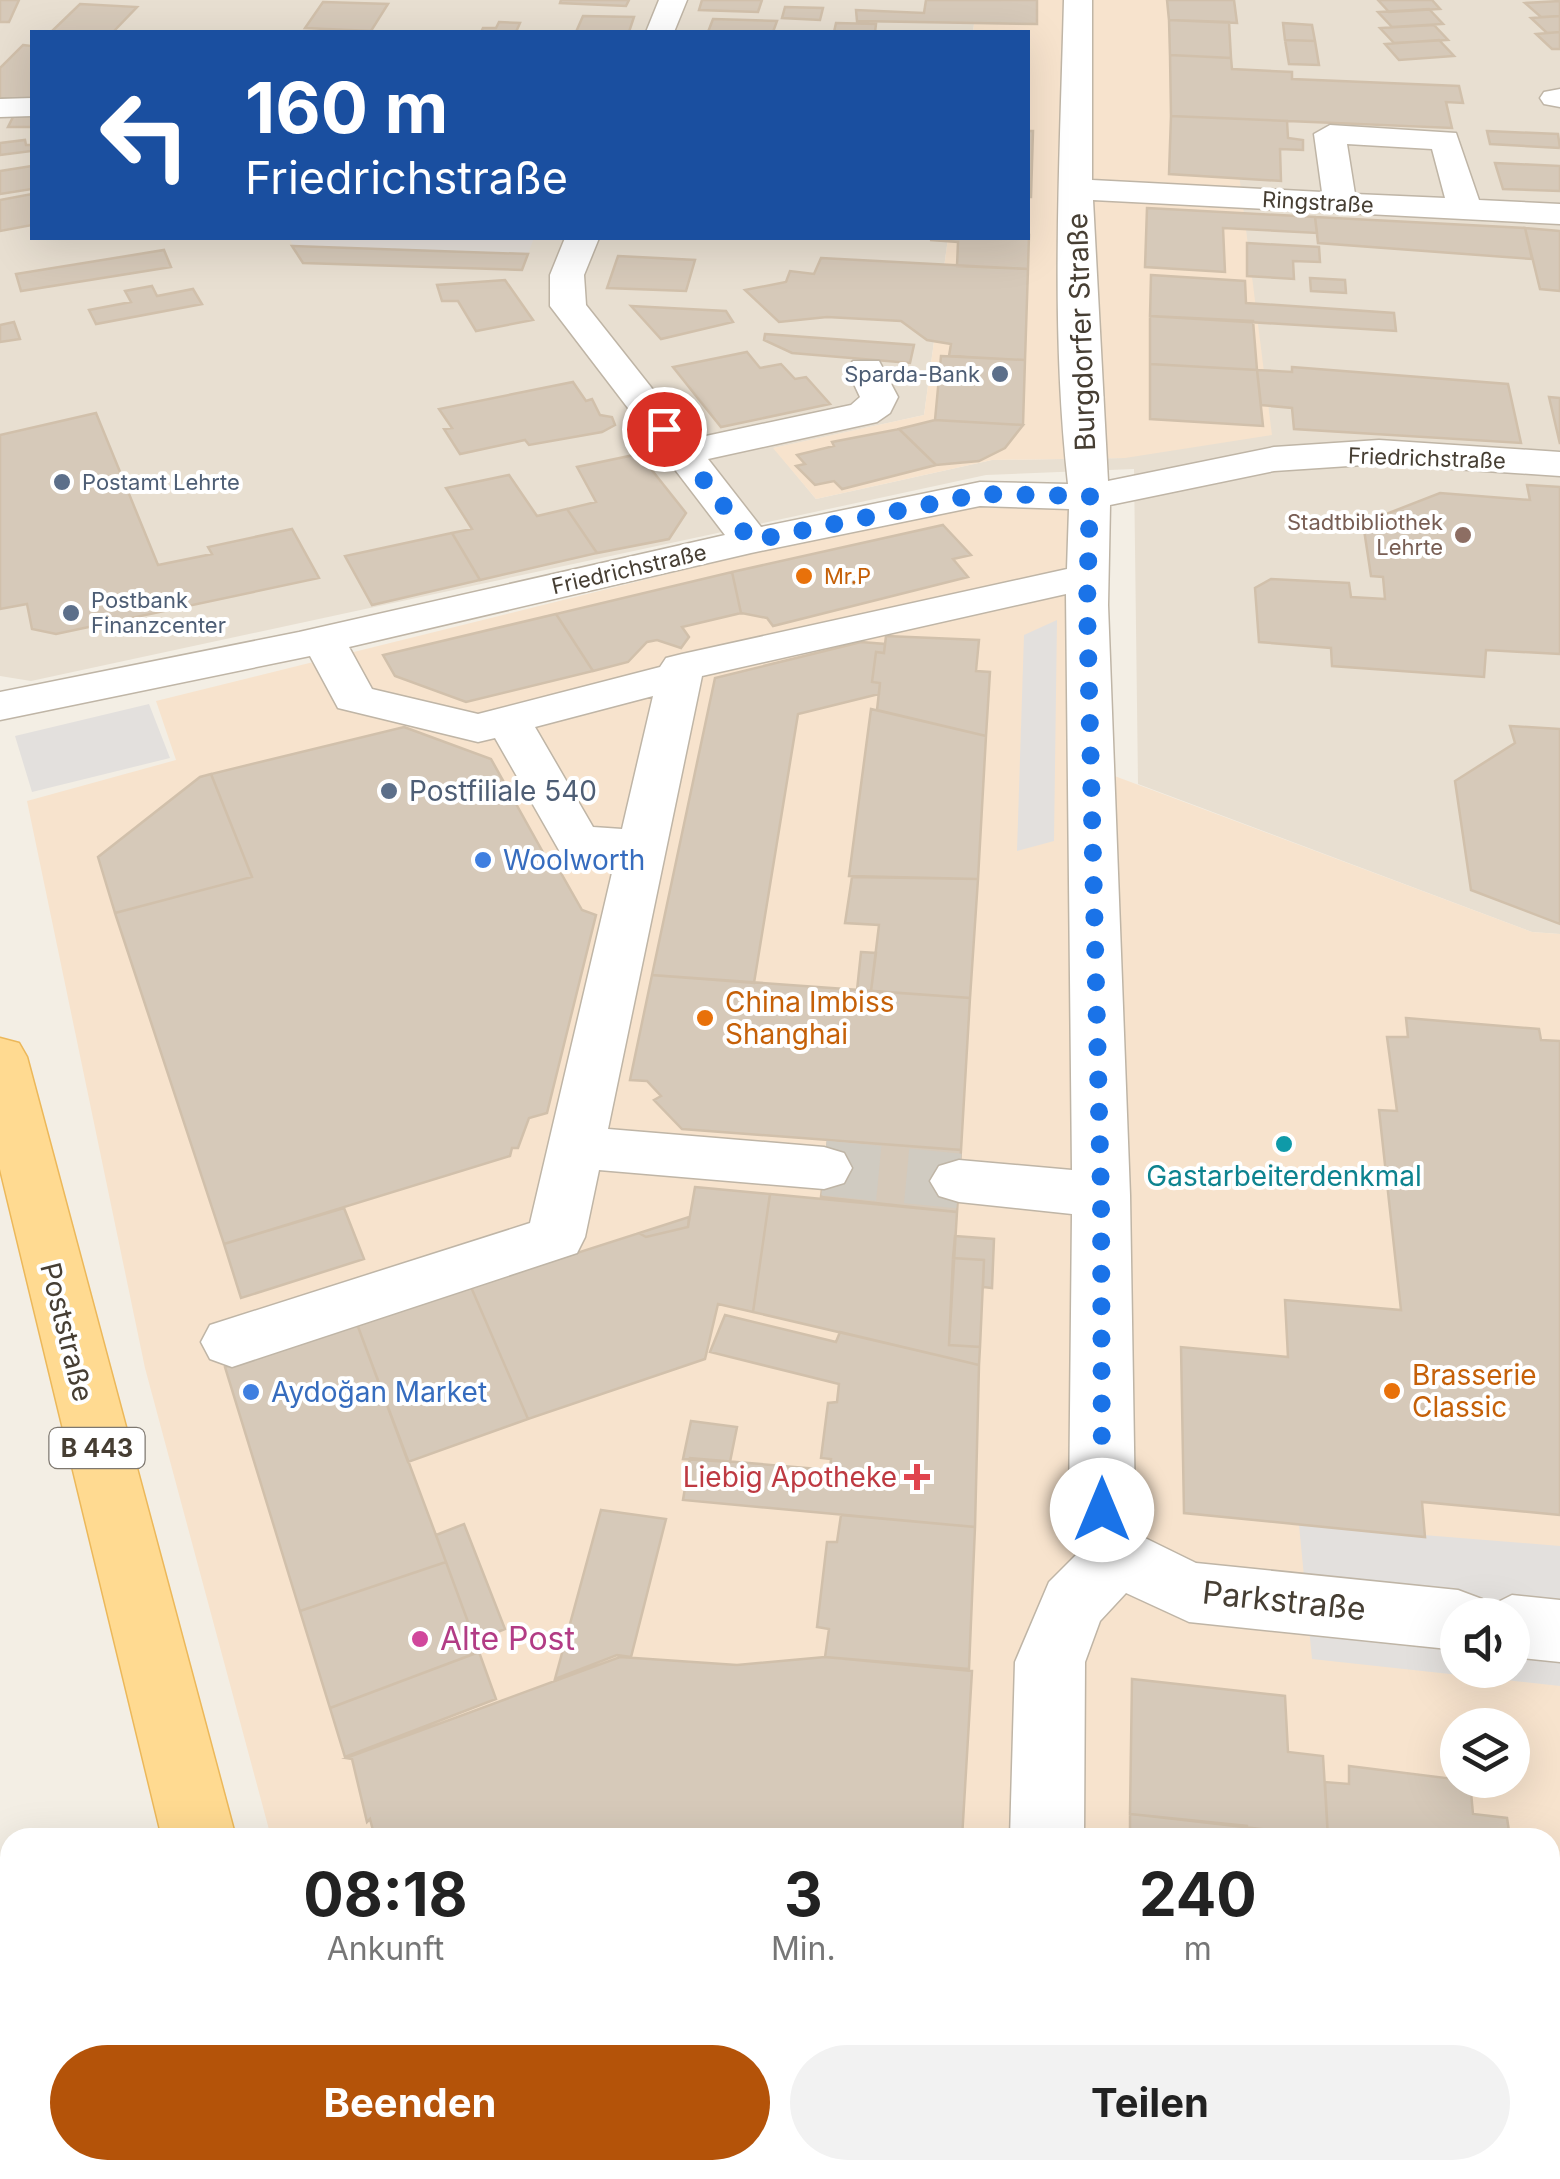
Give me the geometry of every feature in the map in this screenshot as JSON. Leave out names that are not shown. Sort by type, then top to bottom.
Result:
[{"type":"main road","name":"Poststraße","points":[[0,1058],[196,1828]]},
{"type":"street","points":[[661,30],[672,0]]},
{"type":"street","name":"Burgdorfer Straße","points":[[1078,0],[1076,189],[1084,442],[1090,496],[1087,577],[1101,1195],[1102,1510],[1118,1558]]},
{"type":"street","points":[[0,108],[30,107]]},
{"type":"street","points":[[1340,203],[1330,134],[1445,140],[1464,209]]},
{"type":"street","name":"Ringstraße","points":[[1076,189],[1560,214]]},
{"type":"street","points":[[581,240],[567,275],[568,306],[751,541]]},
{"type":"street","points":[[683,454],[863,414],[877,405],[879,397],[866,369]]},
{"type":"street","name":"Friedrichstraße","points":[[0,706],[324,640],[751,541],[980,494],[1090,496],[1274,459],[1378,452],[1560,464]]},
{"type":"street","points":[[232,1342],[556,1237],[682,666],[1087,577]]},
{"type":"street","points":[[324,640],[354,698],[478,728],[680,676]]},
{"type":"street","points":[[508,720],[577,841],[642,847]]},
{"type":"street","points":[[576,1147],[824,1168]]},
{"type":"street","points":[[959,1181],[1101,1195]]},
{"type":"street","points":[[1047,1828],[1050,1662],[1072,1603],[1118,1558]]},
{"type":"street","name":"Parkstraße","points":[[1118,1558],[1190,1592],[1440,1618]]},
{"type":"street","points":[[1530,1628],[1560,1631]]},
{"type":"shaded area","points":[[0,0],[977,0],[973,30],[30,30],[30,240],[948,240],[924,415],[774,448],[816,499],[992,460],[1125,458],[1217,0],[1560,0],[1560,934],[1532,932],[1138,784],[1134,469],[986,475],[31,681],[0,676]]},
{"type":"shaded area","points":[[977,0],[1217,0],[1272,435],[1125,458],[992,460],[816,499],[773,448],[924,415],[948,240],[1030,240],[1030,30],[973,30]]},
{"type":"shaded area","points":[[290,240],[533,240],[522,270],[303,263]]},
{"type":"shaded area","points":[[970,499],[1078,501],[1077,762],[1532,932],[1560,934],[1560,1828],[269,1828],[145,1368],[27,801],[176,760],[156,701]]},
{"type":"shaded area","points":[[1057,620],[1054,841],[1017,851],[1024,635]]},
{"type":"shaded area","points":[[149,704],[170,758],[32,792],[15,736]]},
{"type":"shaded area","points":[[1299,1525],[1560,1546],[1560,1686],[1530,1683],[1530,1598],[1440,1598],[1440,1673],[1312,1659]]},
{"type":"building","points":[[0,0],[19,0],[9,22],[0,22]]},
{"type":"building","points":[[629,0],[626,6],[560,3]]},
{"type":"building","points":[[702,0],[762,0],[758,12],[699,10]]},
{"type":"building","points":[[926,0],[1037,0],[1037,24],[857,21],[856,10],[924,13]]},
{"type":"building","points":[[1167,0],[1234,0],[1237,23],[1169,20]]},
{"type":"building","points":[[1378,0],[1432,0],[1440,9],[1389,12]]},
{"type":"building","points":[[1560,1],[1560,16],[1541,17],[1525,3]]},
{"type":"building","points":[[323,2],[388,4],[372,30],[305,28]]},
{"type":"building","points":[[80,4],[137,7],[115,30],[53,30]]},
{"type":"building","points":[[785,7],[823,8],[820,20],[782,18]]},
{"type":"building","points":[[1429,9],[1443,24],[1392,27],[1378,12]]},
{"type":"building","points":[[583,16],[634,17],[630,30],[577,30]]},
{"type":"building","points":[[1560,16],[1560,32],[1547,33],[1531,18]]},
{"type":"building","points":[[713,19],[777,21],[774,30],[709,30]]},
{"type":"building","points":[[1169,20],[1229,22],[1231,58],[1170,55]]},
{"type":"building","points":[[499,22],[520,23],[517,30],[482,30],[496,28]]},
{"type":"building","points":[[836,23],[876,24],[875,30],[834,30]]},
{"type":"building","points":[[1283,23],[1312,25],[1315,41],[1285,40]]},
{"type":"building","points":[[1434,25],[1448,40],[1394,43],[1380,28]]},
{"type":"building","points":[[1560,32],[1560,49],[1552,49],[1536,34]]},
{"type":"building","points":[[1285,40],[1315,41],[1319,65],[1289,64]]},
{"type":"building","points":[[1439,40],[1454,56],[1399,60],[1385,44]]},
{"type":"building","points":[[23,45],[30,46],[30,99],[0,98],[0,68]]},
{"type":"building","points":[[1170,55],[1231,58],[1232,69],[1292,72],[1292,79],[1459,86],[1463,103],[1446,102],[1452,128],[1171,116]]},
{"type":"building","points":[[30,114],[30,127],[8,127],[14,115]]},
{"type":"building","points":[[1171,116],[1287,121],[1288,138],[1303,140],[1303,150],[1280,149],[1281,181],[1169,174]]},
{"type":"building","points":[[1030,131],[1033,131],[1031,197]]},
{"type":"building","points":[[1487,131],[1558,134],[1560,148],[1490,144]]},
{"type":"building","points":[[25,140],[30,151],[0,155],[0,143]]},
{"type":"building","points":[[1495,163],[1560,166],[1560,191],[1503,189]]},
{"type":"building","points":[[30,166],[30,189],[0,194],[0,171]]},
{"type":"building","points":[[30,194],[30,225],[0,231],[0,200]]},
{"type":"building","points":[[1147,208],[1315,217],[1317,233],[1223,228],[1225,272],[1145,267]]},
{"type":"building","points":[[1315,217],[1525,228],[1532,259],[1318,243]]},
{"type":"building","points":[[1525,228],[1560,231],[1560,291],[1540,289]]},
{"type":"building","points":[[930,240],[1029,240],[1028,269],[957,266],[958,242]]},
{"type":"building","points":[[1247,243],[1319,247],[1320,262],[1293,261],[1294,279],[1247,276]]},
{"type":"building","points":[[292,246],[528,254],[522,270],[303,263]]},
{"type":"building","points":[[164,250],[171,267],[21,291],[16,274]]},
{"type":"building","points":[[618,256],[695,260],[686,291],[607,288]]},
{"type":"building","points":[[821,258],[1028,269],[1025,360],[949,356],[951,344],[927,340],[901,321],[827,317],[779,322],[745,290],[786,282],[790,271],[814,274]]},
{"type":"building","points":[[1151,275],[1245,281],[1246,303],[1394,313],[1396,331],[1150,316]]},
{"type":"building","points":[[1310,278],[1345,280],[1346,293],[1311,291]]},
{"type":"building","points":[[505,280],[533,320],[476,331],[458,301],[442,301],[437,285]]},
{"type":"building","points":[[152,286],[157,296],[193,289],[202,304],[96,324],[89,310],[131,302],[125,291]]},
{"type":"building","points":[[631,306],[726,311],[733,322],[661,339]]},
{"type":"building","points":[[1150,316],[1253,321],[1257,370],[1150,364]]},
{"type":"building","points":[[14,322],[20,339],[0,342],[0,325]]},
{"type":"building","points":[[765,334],[914,345],[910,363],[792,353],[764,340]]},
{"type":"building","points":[[747,352],[760,368],[781,364],[795,379],[806,377],[830,404],[721,427],[673,367]]},
{"type":"building","points":[[941,356],[1025,360],[1023,425],[935,420]]},
{"type":"building","points":[[1150,364],[1257,370],[1263,426],[1150,419]]},
{"type":"building","points":[[1292,367],[1508,384],[1521,443],[1294,429],[1292,408],[1261,405],[1257,370],[1292,372]]},
{"type":"building","points":[[573,382],[586,401],[592,399],[600,415],[612,417],[615,425],[602,432],[529,445],[525,440],[460,454],[444,429],[452,428],[439,409]]},
{"type":"building","points":[[1549,397],[1560,398],[1560,444]]},
{"type":"building","name":"Postamt Lehrte","points":[[96,413],[158,565],[212,554],[208,547],[292,529],[319,578],[56,634],[32,629],[27,604],[0,609],[0,435]]},
{"type":"building","points":[[935,420],[1023,425],[1005,448],[979,461],[936,465],[899,429]]},
{"type":"building","points":[[899,429],[936,465],[842,489],[834,481],[815,485],[796,466],[805,464],[797,455],[834,446],[832,442]]},
{"type":"building","points":[[639,454],[686,513],[669,539],[597,553],[567,509],[596,502],[577,467]]},
{"type":"building","points":[[509,475],[537,516],[567,509],[597,553],[480,580],[452,533],[472,529],[446,488]]},
{"type":"building","points":[[1527,485],[1560,487],[1560,654],[1486,650],[1484,677],[1332,666],[1331,648],[1259,642],[1255,588],[1271,579],[1349,583],[1351,597],[1385,599],[1383,577],[1371,576],[1363,523],[1440,493],[1530,500]]},
{"type":"building","points":[[943,525],[971,555],[953,559],[968,577],[773,626],[767,618],[741,613],[732,572]]},
{"type":"building","points":[[452,533],[480,580],[372,605],[345,556]]},
{"type":"building","points":[[732,572],[741,613],[682,627],[689,637],[681,648],[657,640],[647,642],[628,662],[593,671],[556,614]]},
{"type":"building","points":[[556,614],[593,671],[466,702],[395,676],[383,655]]},
{"type":"building","points":[[886,636],[979,640],[976,671],[990,672],[986,736],[877,710],[880,683],[872,682],[876,652],[884,653]]},
{"type":"building","points":[[861,642],[885,644],[884,653],[876,652],[872,682],[880,683],[879,694],[798,714],[754,983],[652,975],[715,678]]},
{"type":"building","points":[[871,709],[986,736],[978,879],[849,876]]},
{"type":"building","points":[[1510,726],[1560,729],[1560,924],[1471,890],[1455,781],[1515,743]]},
{"type":"building","points":[[404,727],[491,759],[549,863],[558,868],[582,910],[596,915],[547,1113],[529,1118],[518,1148],[512,1148],[510,1156],[224,1244],[115,913],[252,877],[211,774]]},
{"type":"building","points":[[211,774],[252,877],[115,913],[98,857],[200,777]]},
{"type":"building","points":[[852,877],[978,879],[970,998],[871,991],[879,925],[845,923]]},
{"type":"building","points":[[861,952],[876,953],[871,991],[857,990]]},
{"type":"building","points":[[652,975],[970,998],[961,1150],[682,1129],[654,1100],[661,1096],[647,1081],[630,1080]]},
{"type":"building","points":[[1406,1018],[1539,1029],[1541,1040],[1560,1041],[1560,1515],[1422,1502],[1425,1537],[1184,1513],[1181,1347],[1288,1357],[1285,1300],[1401,1310],[1379,1110],[1397,1111],[1387,1037],[1408,1037]]},
{"type":"building","points":[[828,1140],[961,1150],[957,1212],[821,1197]]},
{"type":"building","points":[[695,1187],[770,1194],[753,1312],[718,1304],[705,1359],[528,1419],[471,1287],[639,1233],[646,1237],[688,1227]]},
{"type":"building","points":[[770,1194],[957,1212],[949,1345],[980,1347],[979,1365],[753,1312]]},
{"type":"building","points":[[344,1208],[364,1259],[241,1298],[224,1244]]},
{"type":"building","points":[[689,1217],[688,1227],[646,1237],[639,1233]]},
{"type":"building","points":[[955,1236],[994,1239],[992,1288],[983,1287],[984,1260],[953,1258]]},
{"type":"building","points":[[953,1258],[984,1260],[980,1347],[949,1345]]},
{"type":"building","points":[[471,1287],[528,1419],[408,1462],[357,1324]]},
{"type":"building","points":[[725,1315],[836,1342],[840,1332],[979,1365],[975,1527],[683,1500],[690,1458],[830,1470],[831,1459],[821,1458],[828,1403],[837,1402],[839,1384],[710,1352]]},
{"type":"building","points":[[357,1324],[446,1562],[300,1611],[225,1367]]},
{"type":"building","points":[[691,1421],[737,1427],[730,1462],[683,1459]]},
{"type":"building","points":[[601,1510],[666,1519],[631,1657],[617,1655],[555,1679]]},
{"type":"building","points":[[841,1515],[975,1527],[969,1669],[825,1657],[829,1629],[817,1627],[827,1542],[837,1542]]},
{"type":"building","points":[[464,1524],[505,1629],[475,1641],[436,1535]]},
{"type":"building","points":[[446,1562],[479,1652],[330,1708],[300,1611]]},
{"type":"building","points":[[479,1652],[496,1699],[345,1757],[330,1708]]},
{"type":"building","points":[[620,1657],[737,1665],[825,1657],[972,1671],[963,1828],[372,1828],[370,1819],[367,1822],[352,1759],[346,1758]]},
{"type":"building","points":[[1132,1679],[1285,1696],[1288,1752],[1323,1756],[1327,1828],[1252,1828],[1130,1814]]},
{"type":"building","points":[[1349,1766],[1440,1777],[1440,1798],[1472,1798],[1473,1814],[1507,1818],[1508,1828],[1327,1828],[1325,1782],[1349,1784]]},
{"type":"building","points":[[1130,1814],[1247,1828],[1130,1828]]},
{"type":"tunnel","points":[[824,1168],[959,1181]]},
{"type":"place","name":"Sparda-Bank","points":[[1000,374]]},
{"type":"place","name":"Postamt Lehrte","points":[[62,482]]},
{"type":"place","name":"Stadtbibliothek Lehrte","points":[[1463,535]]},
{"type":"place","name":"Mr.P","points":[[804,576]]},
{"type":"place","name":"Postbank Finanzcenter","points":[[71,613]]},
{"type":"place","name":"Postfiliale 540","points":[[389,791]]},
{"type":"place","name":"Woolworth","points":[[483,860]]},
{"type":"place","name":"China Imbiss Shanghai","points":[[705,1018]]},
{"type":"place","name":"Gastarbeiterdenkmal","points":[[1284,1144]]},
{"type":"place","name":"Brasserie Classic","points":[[1392,1391]]},
{"type":"place","name":"Aydoğan Market","points":[[251,1392]]},
{"type":"place","name":"Liebig Apotheke","points":[[917,1477]]},
{"type":"place","name":"Alte Post","points":[[420,1639]]},
{"type":"route","points":[[664,429],[751,541],[980,494],[1090,496],[1087,605],[1101,1195],[1102,1510]]}]
